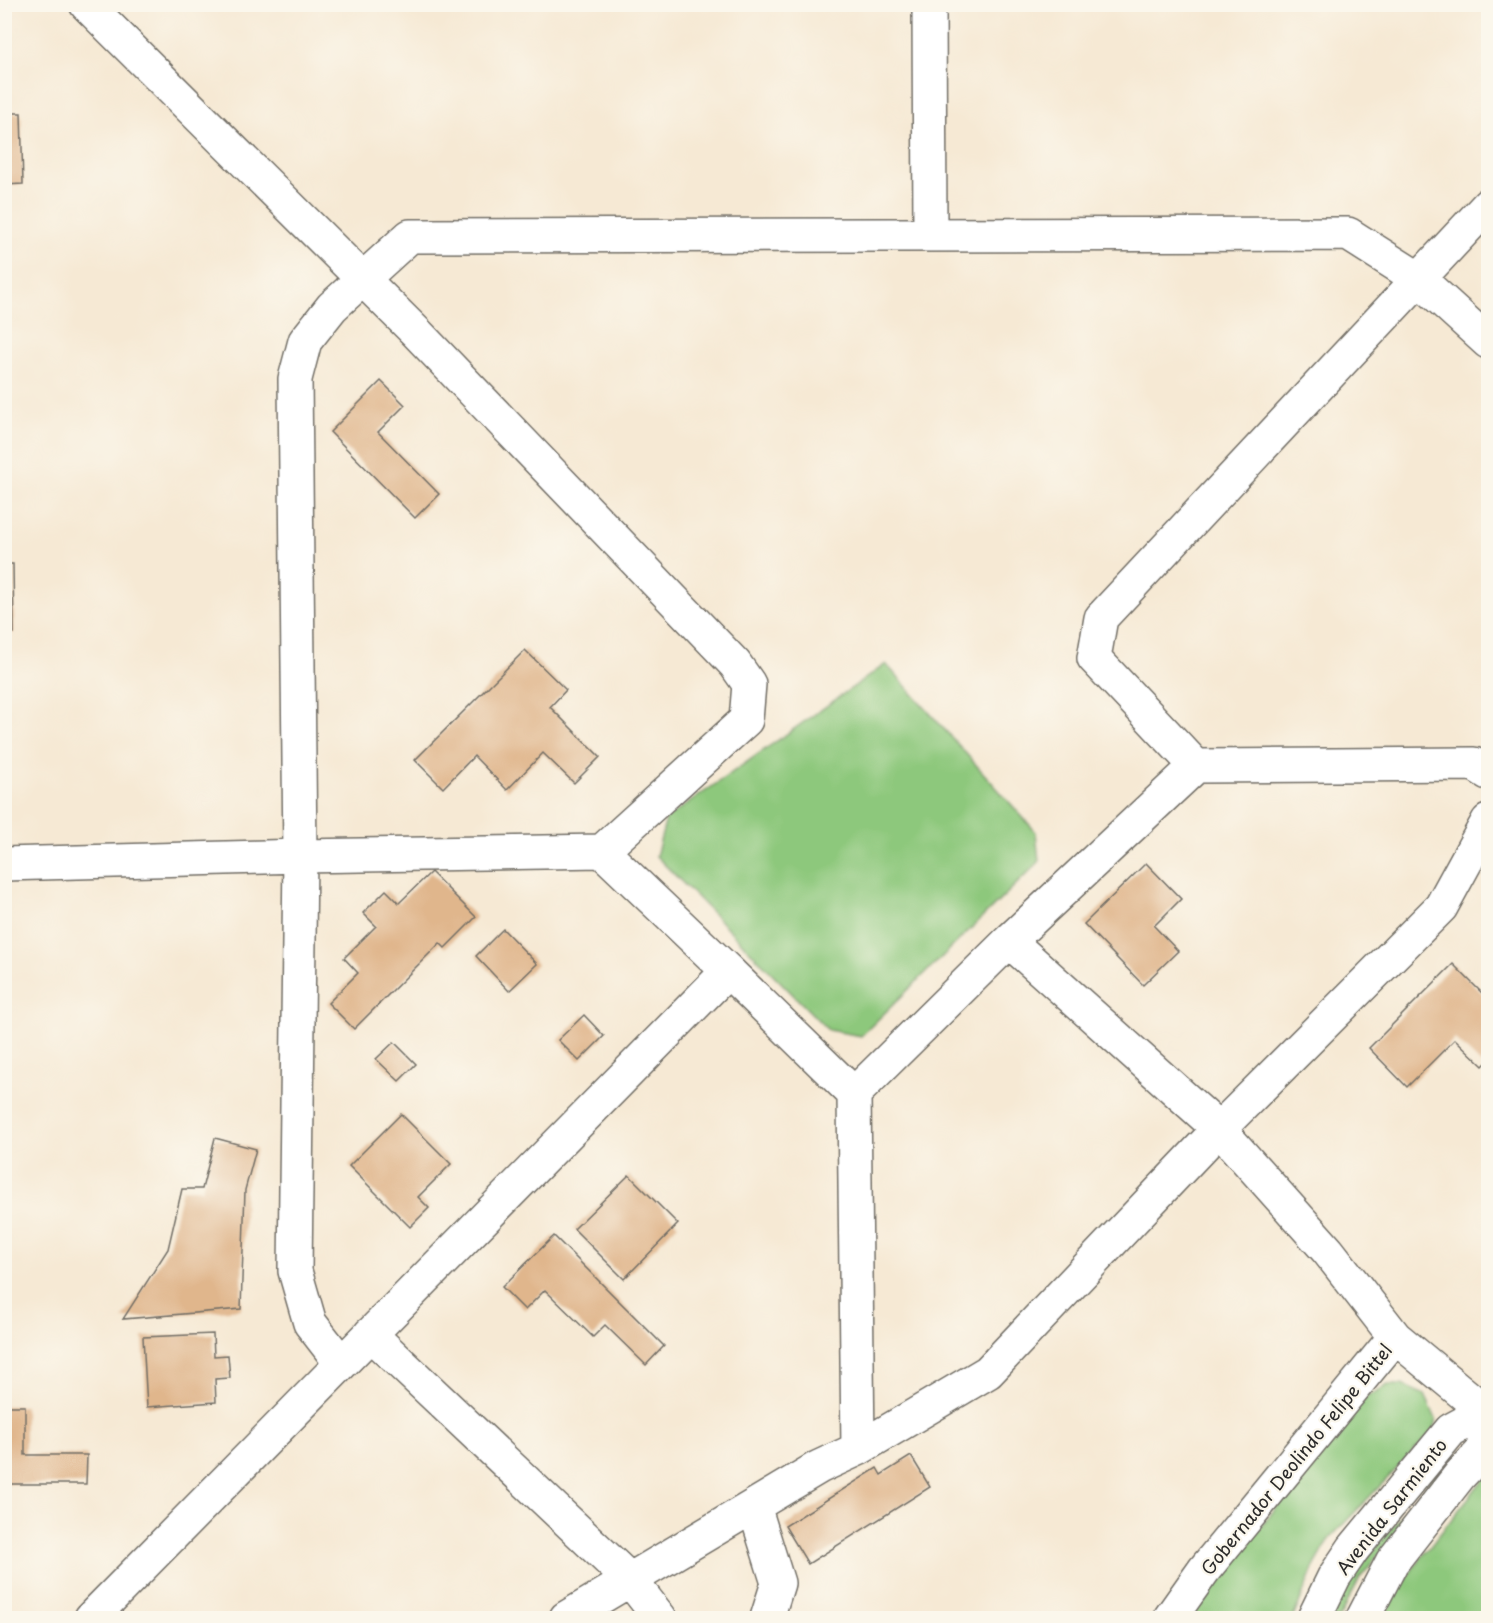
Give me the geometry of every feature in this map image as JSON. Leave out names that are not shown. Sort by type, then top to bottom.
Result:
[{"type":"street","points":[[4,864],[602,851],[746,720],[749,684],[735,664],[364,281],[86,4]]},
{"type":"street","points":[[929,4],[930,235]]},
{"type":"street","points":[[1196,766],[1094,658],[1101,618],[1488,205]]},
{"type":"street","points":[[341,1364],[310,1323],[295,1271],[300,856],[295,379],[305,341],[332,307],[364,281],[410,236],[1348,234],[1419,279],[1488,342]]},
{"type":"street","points":[[854,1094],[1009,941],[1196,766],[1474,764],[1488,773]]},
{"type":"street","points":[[566,1618],[819,1467],[858,1449],[988,1372],[1219,1129],[1441,907],[1488,821]]},
{"type":"street","points":[[602,851],[854,1094],[858,1449]]},
{"type":"street","points":[[1009,941],[1219,1129],[1328,1251],[1395,1337]]},
{"type":"street","points":[[91,1618],[728,971]]},
{"type":"street","points":[[370,1334],[631,1581],[660,1618]]},
{"type":"street","name":"Gobernador Deolindo Felipe Bittel","points":[[1170,1618],[1204,1570],[1395,1337],[1488,1412]]},
{"type":"street","name":"Avenida Sarmiento","points":[[1314,1618],[1334,1577],[1353,1549],[1451,1430],[1488,1412]]},
{"type":"street","name":"Avenida Sarmiento","points":[[1363,1618],[1392,1562],[1460,1475],[1483,1451],[1488,1412]]},
{"type":"street","points":[[754,1506],[778,1583],[767,1618]]},
{"type":"green space","points":[[886,664],[1036,832],[1039,862],[861,1036],[828,1030],[656,856],[666,819]]},
{"type":"green space","points":[[1388,1385],[1402,1385],[1425,1395],[1436,1419],[1433,1431],[1331,1537],[1313,1569],[1293,1618],[1188,1618],[1354,1410],[1365,1398]]},
{"type":"green space","points":[[1442,1467],[1446,1471],[1360,1578],[1339,1618],[1327,1618],[1353,1574]]},
{"type":"green space","points":[[1488,1473],[1488,1618],[1384,1618],[1399,1588]]},
{"type":"building","points":[[4,113],[21,113],[23,184],[4,185]]},
{"type":"building","points":[[381,381],[405,405],[378,432],[439,494],[415,518],[330,432]]},
{"type":"building","points":[[4,564],[13,564],[14,633],[4,633]]},
{"type":"building","points":[[525,650],[566,690],[550,707],[600,757],[574,783],[543,753],[507,790],[474,756],[443,788],[415,760]]},
{"type":"building","points":[[1146,863],[1181,899],[1154,926],[1178,951],[1143,985],[1084,924]]},
{"type":"building","points":[[431,872],[476,917],[445,948],[440,943],[354,1029],[328,1003],[358,973],[344,958],[376,926],[363,913],[386,890],[399,903]]},
{"type":"building","points":[[503,929],[537,964],[509,991],[476,956]]},
{"type":"building","points":[[1453,964],[1488,999],[1488,1061],[1483,1066],[1455,1039],[1407,1087],[1369,1048]]},
{"type":"building","points":[[584,1015],[604,1036],[579,1061],[558,1040]]},
{"type":"building","points":[[394,1042],[416,1064],[399,1081],[376,1059]]},
{"type":"building","points":[[401,1114],[451,1164],[418,1197],[429,1208],[410,1227],[349,1166]]},
{"type":"building","points":[[215,1138],[256,1149],[245,1190],[241,1309],[123,1319],[168,1249],[182,1189],[202,1189]]},
{"type":"building","points":[[629,1175],[678,1224],[624,1279],[574,1229]]},
{"type":"building","points":[[554,1236],[664,1346],[646,1365],[605,1325],[593,1337],[545,1290],[525,1310],[502,1287]]},
{"type":"building","points":[[213,1334],[214,1356],[228,1355],[230,1378],[215,1379],[216,1402],[147,1407],[143,1337]]},
{"type":"building","points":[[4,1406],[25,1406],[25,1455],[87,1455],[86,1484],[4,1484]]},
{"type":"building","points":[[911,1456],[930,1487],[808,1564],[785,1526],[877,1468],[881,1475]]}]
